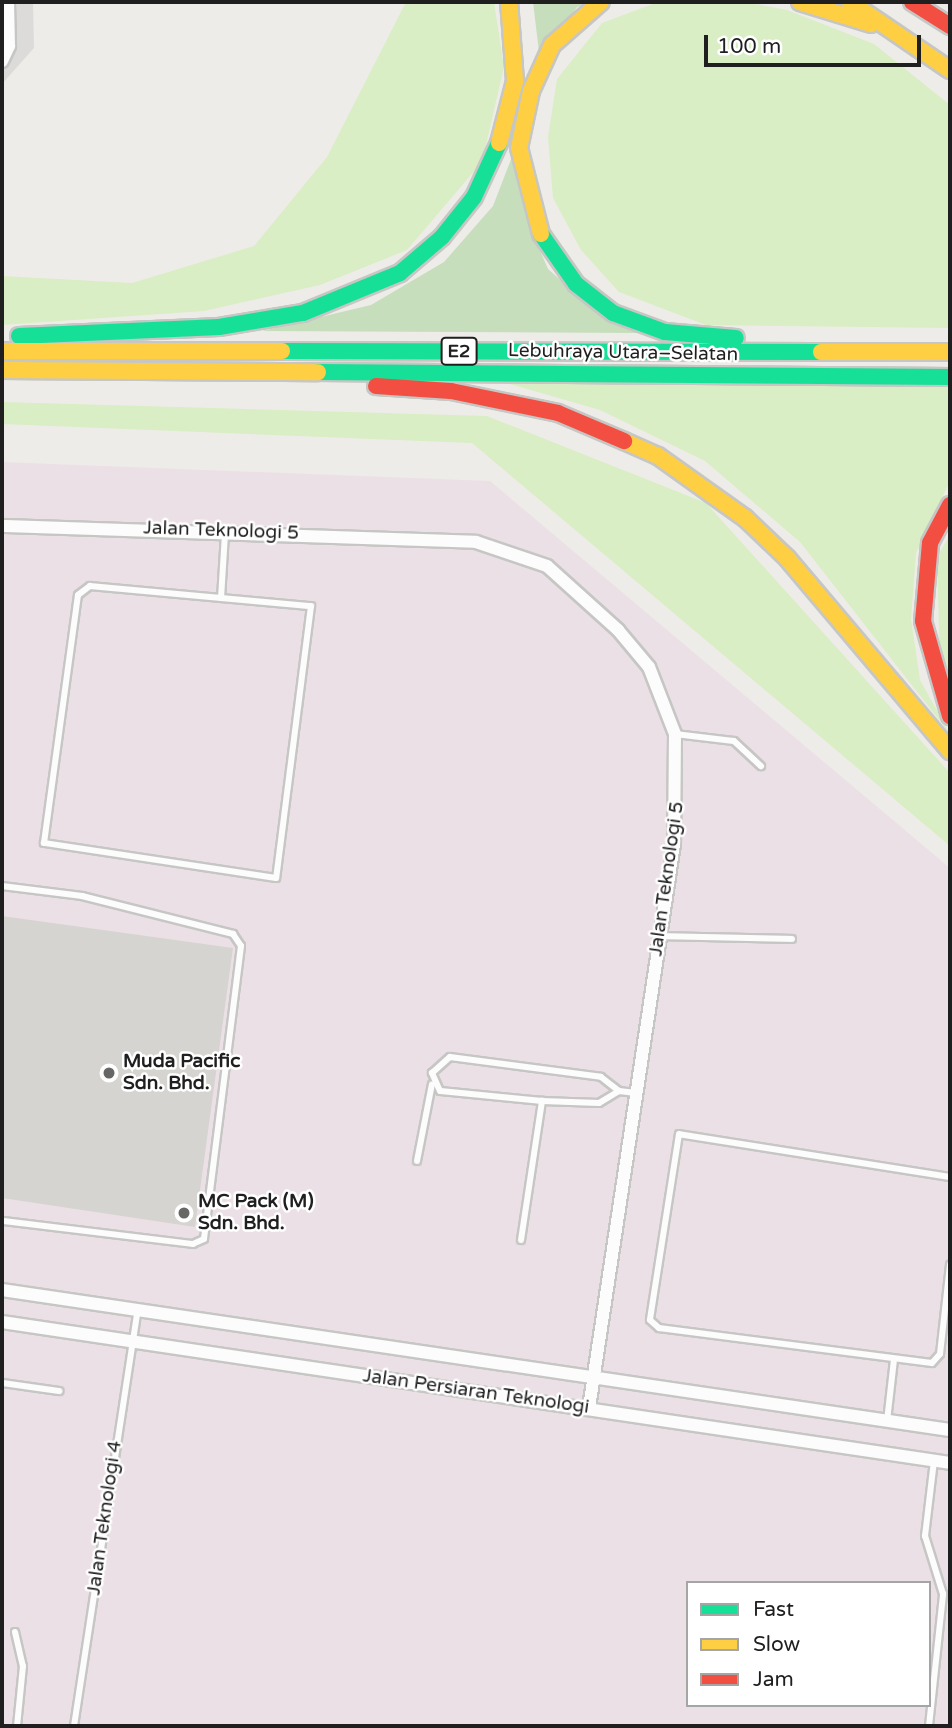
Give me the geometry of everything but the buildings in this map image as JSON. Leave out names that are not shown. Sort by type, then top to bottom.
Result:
[{"type":"highway","points":[[2,337],[219,327],[303,313],[400,273],[442,237],[474,197],[498,152],[515,81],[509,2]]},
{"type":"highway","points":[[601,2],[552,46],[531,91],[519,148],[535,225],[576,285],[613,313],[665,332],[917,351]]},
{"type":"highway","points":[[800,2],[891,28]]},
{"type":"highway","points":[[850,2],[950,70]]},
{"type":"highway","points":[[912,2],[950,26]]},
{"type":"highway","name":"Lebuhraya Utara–Selatan","points":[[2,351],[950,352]]},
{"type":"highway","name":"Lebuhraya Utara–Selatan","points":[[2,370],[950,377]]},
{"type":"highway","points":[[242,371],[505,401],[558,413],[658,456],[745,518],[787,558],[950,751]]},
{"type":"highway","points":[[950,505],[930,543],[923,621],[950,716]]},
{"type":"street","points":[[2,61],[9,46],[8,2]]},
{"type":"street","name":"Jalan Teknologi 5","points":[[2,526],[225,531],[476,542],[525,554],[563,578],[636,650],[659,685],[675,734],[679,789],[660,936],[589,1408]]},
{"type":"street","name":"Jalan Persiaran Teknologi","points":[[2,1290],[950,1430]]},
{"type":"street","name":"Jalan Persiaran Teknologi","points":[[2,1322],[950,1463]]},
{"type":"lane","points":[[221,598],[225,531]]},
{"type":"lane","points":[[90,586],[221,598],[303,603],[313,610],[279,875],[268,880],[47,845],[42,835],[79,591],[90,586]]},
{"type":"lane","points":[[675,734],[734,741],[761,766]]},
{"type":"lane","points":[[2,886],[82,895],[233,934],[241,946],[201,1242],[2,1221]]},
{"type":"lane","points":[[660,936],[792,940]]},
{"type":"lane","points":[[417,1161],[438,1063],[450,1057],[601,1077],[619,1091],[636,1093]]},
{"type":"lane","points":[[432,1084],[440,1091],[542,1101],[599,1103],[619,1091]]},
{"type":"lane","points":[[521,1240],[542,1101]]},
{"type":"lane","points":[[950,1177],[687,1132],[674,1141],[652,1324],[928,1363],[938,1358],[950,1265]]},
{"type":"lane","name":"Jalan Teknologi 4","points":[[75,1726],[138,1309]]},
{"type":"lane","points":[[887,1421],[894,1360]]},
{"type":"lane","points":[[2,1383],[59,1391]]},
{"type":"lane","points":[[929,1726],[943,1594],[925,1536],[934,1461]]},
{"type":"lane","points":[[15,1633],[23,1666],[18,1726]]},
{"type":"shaded area","points":[[2,2],[33,2],[34,48],[2,84]]},
{"type":"shaded area","points":[[2,462],[490,481],[950,868],[950,1726],[2,1726]]},
{"type":"green space","points":[[406,2],[494,2],[504,67],[482,162],[407,250],[320,285],[204,311],[2,325],[2,276],[132,283],[254,246],[327,157]]},
{"type":"green space","points":[[533,2],[590,2],[577,7],[540,60]]},
{"type":"green space","points":[[658,2],[745,2],[787,10],[874,44],[950,105],[950,328],[706,325],[619,292],[581,250],[553,198],[548,137],[557,79],[602,23]]},
{"type":"green space","points":[[517,144],[528,223],[548,269],[584,301],[641,333],[262,331],[371,305],[444,262],[493,206]]},
{"type":"green space","points":[[510,384],[950,384],[950,481],[916,553],[911,619],[920,680],[950,734],[800,542],[705,461],[600,410]]},
{"type":"green space","points":[[2,402],[487,416],[706,503],[950,773],[950,846],[472,443],[2,424]]},
{"type":"green space","points":[[950,535],[950,681],[940,664],[937,557]]},
{"type":"traffic: fast","points":[[19,336],[219,327],[303,313],[400,273],[442,237],[474,197],[499,143]]},
{"type":"traffic: fast","points":[[541,234],[576,284],[613,313],[665,332],[736,338]]},
{"type":"traffic: fast","points":[[282,351],[821,352]]},
{"type":"traffic: fast","points":[[318,372],[950,377]]},
{"type":"traffic: slow","points":[[499,143],[515,81],[509,2]]},
{"type":"traffic: slow","points":[[541,234],[519,148],[531,91],[552,45],[601,2]]},
{"type":"traffic: slow","points":[[800,2],[871,24]]},
{"type":"traffic: slow","points":[[850,2],[950,70]]},
{"type":"traffic: slow","points":[[2,351],[282,351]]},
{"type":"traffic: slow","points":[[821,352],[950,352]]},
{"type":"traffic: slow","points":[[2,370],[318,372]]},
{"type":"traffic: slow","points":[[624,441],[658,456],[745,518],[787,558],[950,751]]},
{"type":"traffic: jam","points":[[912,2],[950,26]]},
{"type":"traffic: jam","points":[[376,386],[451,391],[558,413],[624,441]]},
{"type":"traffic: jam","points":[[950,505],[930,543],[923,621],[950,716]]},
{"type":"place","name":"Muda Pacific Sdn. Bhd.","points":[[109,1073]]},
{"type":"place","name":"MC Pack (M) Sdn. Bhd.","points":[[184,1213]]}]
